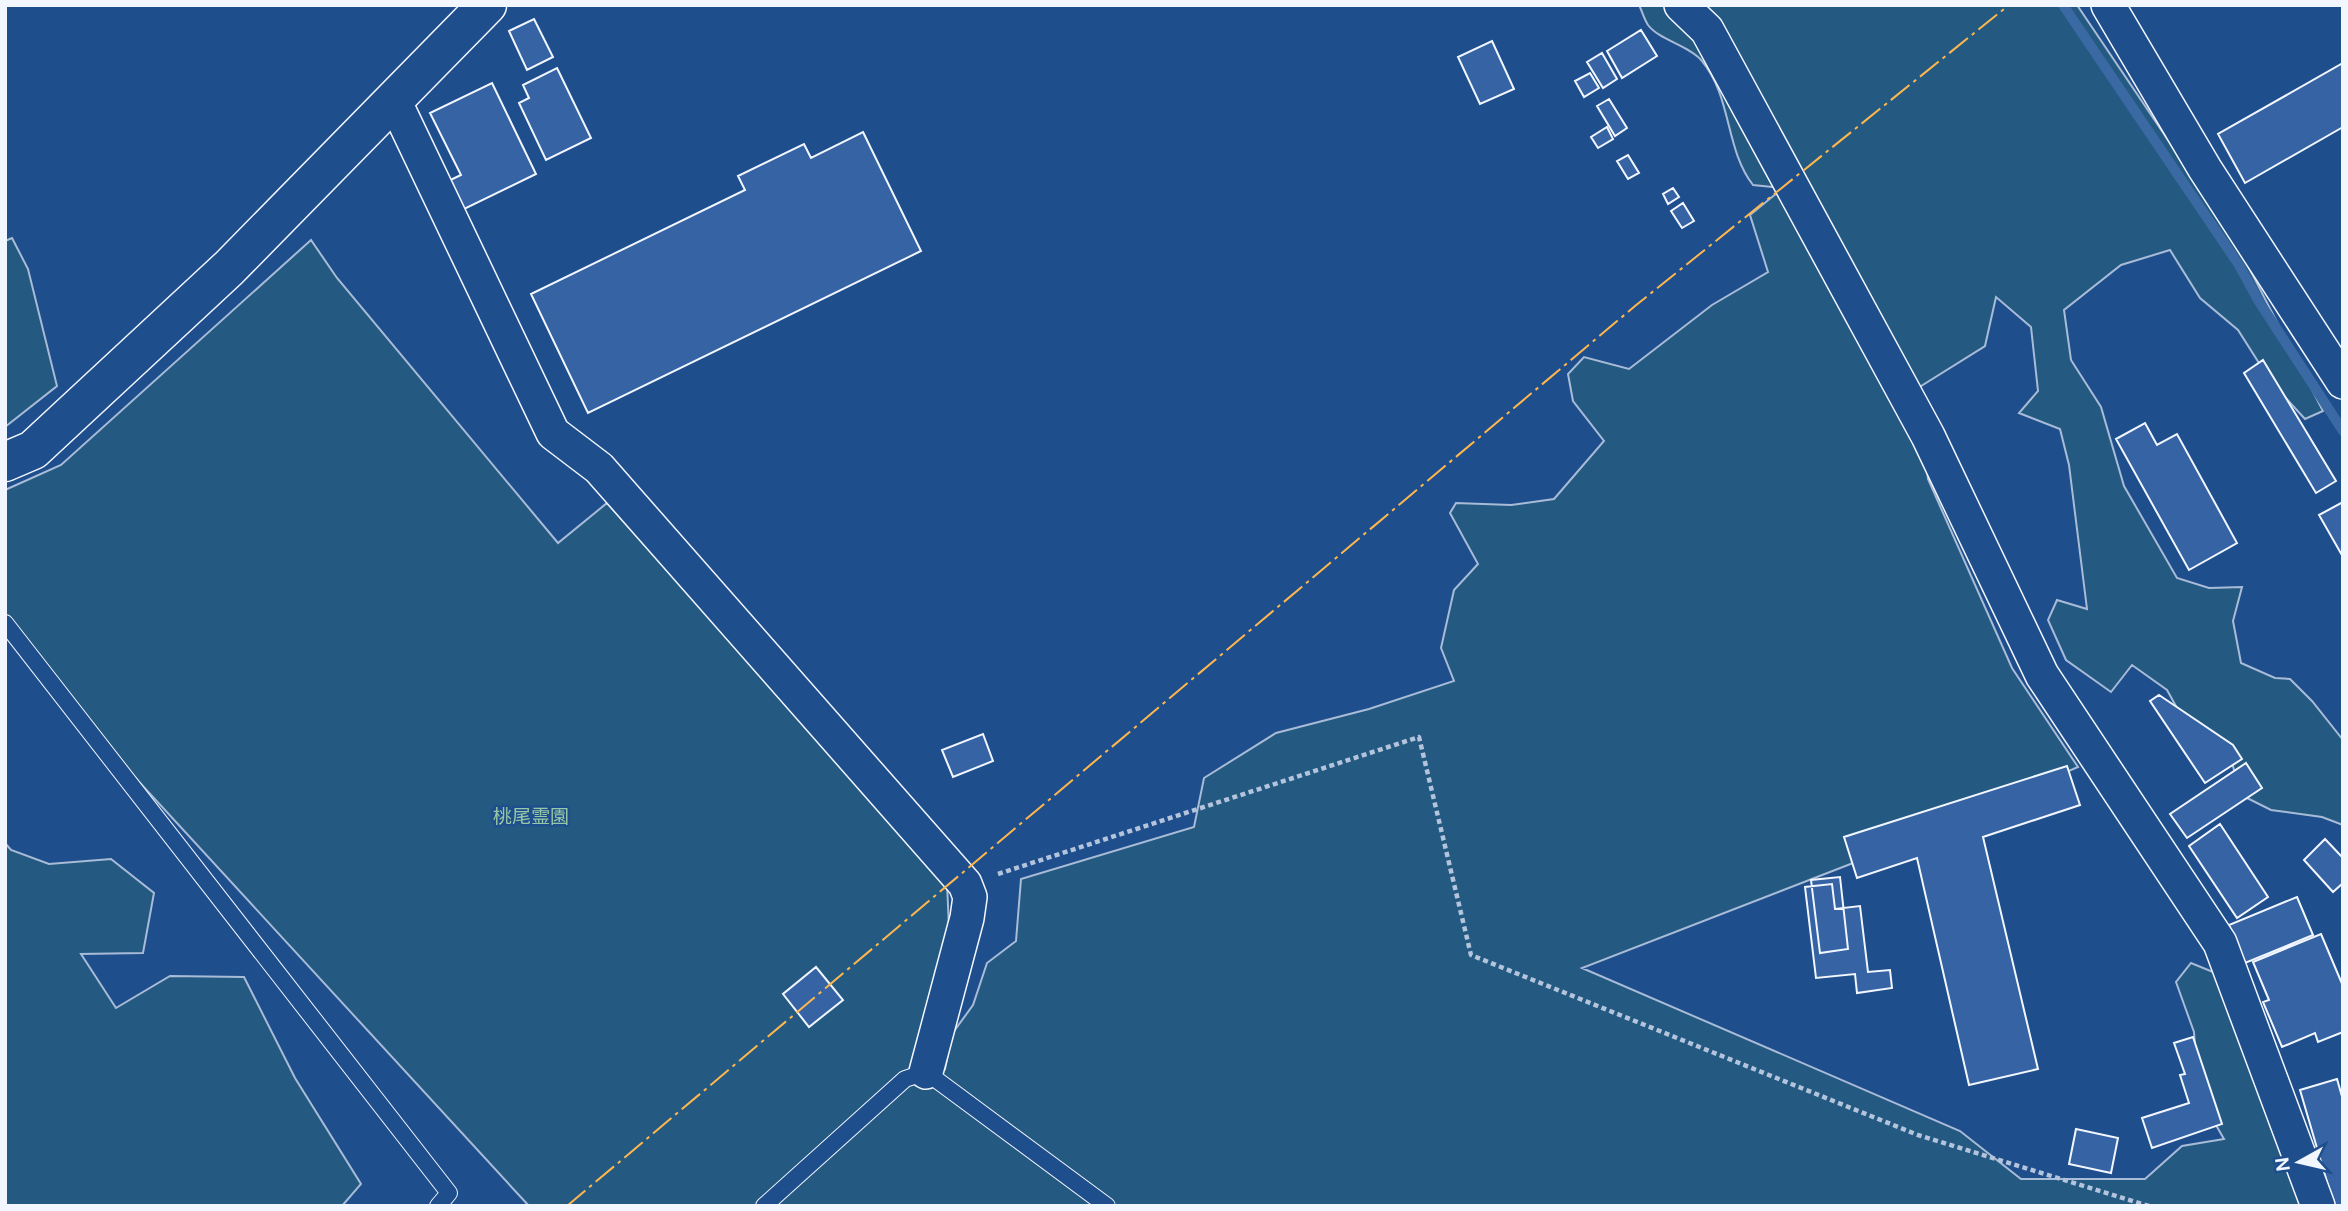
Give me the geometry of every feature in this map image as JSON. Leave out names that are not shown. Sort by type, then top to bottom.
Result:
[{"type":"street","points":[[5,462],[33,450],[229,268],[488,5]]},
{"type":"street","points":[[1681,5],[1707,30],[1928,436],[2042,675],[2220,943],[2318,1206]]},
{"type":"street","points":[[2108,5],[2205,169],[2343,382]]},
{"type":"street","points":[[394,100],[554,433],[599,468],[965,884],[970,897],[967,918],[926,1072]]},
{"type":"lane","points":[[5,623],[449,1193],[438,1206]]},
{"type":"lane","points":[[764,1206],[905,1079],[926,1072],[1107,1206]]},
{"type":"path","points":[[965,884],[1419,737],[1471,955],[1918,1135],[2149,1206]]},
{"type":"green space","name":"桃尾霊園","points":[[1639,5],[2077,5],[2232,235],[2323,411],[2305,419],[2271,382],[2238,330],[2200,298],[2170,250],[2121,265],[2064,310],[2071,360],[2101,407],[2124,486],[2177,578],[2209,588],[2242,587],[2233,621],[2241,663],[2275,678],[2290,679],[2312,701],[2343,740],[2343,825],[2322,817],[2271,810],[2241,795],[2229,752],[2182,717],[2167,690],[2132,665],[2111,692],[2066,660],[2048,620],[2057,600],[2087,609],[2069,465],[2060,429],[2019,413],[2038,391],[2031,327],[1996,297],[1985,346],[1918,388],[1928,479],[2012,668],[2078,767],[1866,858],[1582,968],[1960,1131],[2021,1179],[2145,1179],[2182,1146],[2224,1139],[2198,1094],[2194,1032],[2176,982],[2191,963],[2218,974],[2306,1206],[529,1206],[5,636],[5,490],[61,465],[311,240],[337,278],[558,543],[607,503],[947,883],[949,928],[916,1056],[945,1069],[952,1034],[973,1005],[987,963],[1016,941],[1021,879],[1194,827],[1204,778],[1276,733],[1369,709],[1454,681],[1441,648],[1454,590],[1478,564],[1450,513],[1456,503],[1511,505],[1554,499],[1604,441],[1573,401],[1568,374],[1584,357],[1629,369],[1712,305],[1768,272],[1750,215],[1783,188],[1753,185],[1737,156],[1719,90],[1712,75],[1697,56],[1653,30]]},
{"type":"green space","points":[[12,238],[28,269],[57,386],[5,427],[5,241]]},
{"type":"green space","points":[[5,843],[11,850],[49,864],[111,859],[154,893],[143,953],[81,954],[116,1008],[170,976],[244,977],[295,1078],[361,1184],[342,1206],[5,1206]]},
{"type":"building","points":[[534,19],[553,57],[527,70],[509,31]]},
{"type":"building","points":[[1641,30],[1657,56],[1622,78],[1607,51]]},
{"type":"building","points":[[1492,41],[1514,89],[1480,104],[1458,57]]},
{"type":"building","points":[[1602,53],[1617,79],[1603,88],[1587,62]]},
{"type":"building","points":[[2343,63],[2343,127],[2245,183],[2218,134]]},
{"type":"building","points":[[557,68],[591,138],[546,160],[519,103],[529,98],[523,85]]},
{"type":"building","points":[[1590,73],[1599,88],[1584,97],[1575,81]]},
{"type":"building","points":[[492,83],[536,174],[458,212],[444,183],[461,175],[430,113]]},
{"type":"building","points":[[1609,99],[1627,128],[1615,136],[1597,106]]},
{"type":"building","points":[[1607,127],[1613,139],[1598,148],[1591,137]]},
{"type":"building","points":[[863,132],[921,251],[588,413],[531,294],[745,190],[738,176],[804,144],[811,158]]},
{"type":"building","points":[[1628,155],[1639,173],[1628,179],[1617,161]]},
{"type":"building","points":[[1673,188],[1679,197],[1668,204],[1663,194]]},
{"type":"building","points":[[1683,203],[1694,221],[1682,228],[1671,211]]},
{"type":"building","points":[[2263,360],[2336,481],[2316,493],[2244,373]]},
{"type":"building","points":[[2145,423],[2157,445],[2177,434],[2237,543],[2189,570],[2116,439]]},
{"type":"building","points":[[2343,502],[2343,557],[2319,515]]},
{"type":"building","points":[[2159,695],[2233,745],[2242,759],[2205,783],[2150,701]]},
{"type":"building","points":[[983,734],[993,761],[953,777],[942,750]]},
{"type":"building","points":[[2246,763],[2262,788],[2187,838],[2170,814]]},
{"type":"building","points":[[2067,766],[2080,805],[1983,837],[2038,1069],[1969,1085],[1917,858],[1857,878],[1844,837]]},
{"type":"building","points":[[2220,824],[2268,897],[2237,918],[2189,846]]},
{"type":"building","points":[[2325,839],[2343,858],[2343,883],[2333,892],[2304,860]]},
{"type":"building","points":[[1840,877],[1848,949],[1820,953],[1811,880]]},
{"type":"building","points":[[1832,884],[1835,909],[1860,906],[1868,972],[1890,970],[1892,988],[1857,993],[1855,974],[1816,978],[1805,887]]},
{"type":"building","points":[[2297,897],[2313,935],[2245,963],[2229,925]]},
{"type":"building","points":[[2321,934],[2343,986],[2343,1032],[2318,1042],[2315,1033],[2282,1047],[2263,1002],[2269,1000],[2253,962]]},
{"type":"building","points":[[816,967],[843,1000],[809,1027],[783,994]]},
{"type":"building","points":[[2193,1037],[2222,1124],[2152,1148],[2142,1118],[2189,1103],[2180,1075],[2185,1074],[2174,1043]]},
{"type":"building","points":[[2337,1079],[2343,1100],[2343,1206],[2334,1206],[2300,1090]]},
{"type":"building","points":[[2076,1129],[2118,1138],[2111,1173],[2069,1164]]},
{"type":"waterway","points":[[2063,5],[2239,265],[2258,300],[2343,431]]},
{"type":"power","points":[[567,1206],[1635,306],[2009,5]]}]
